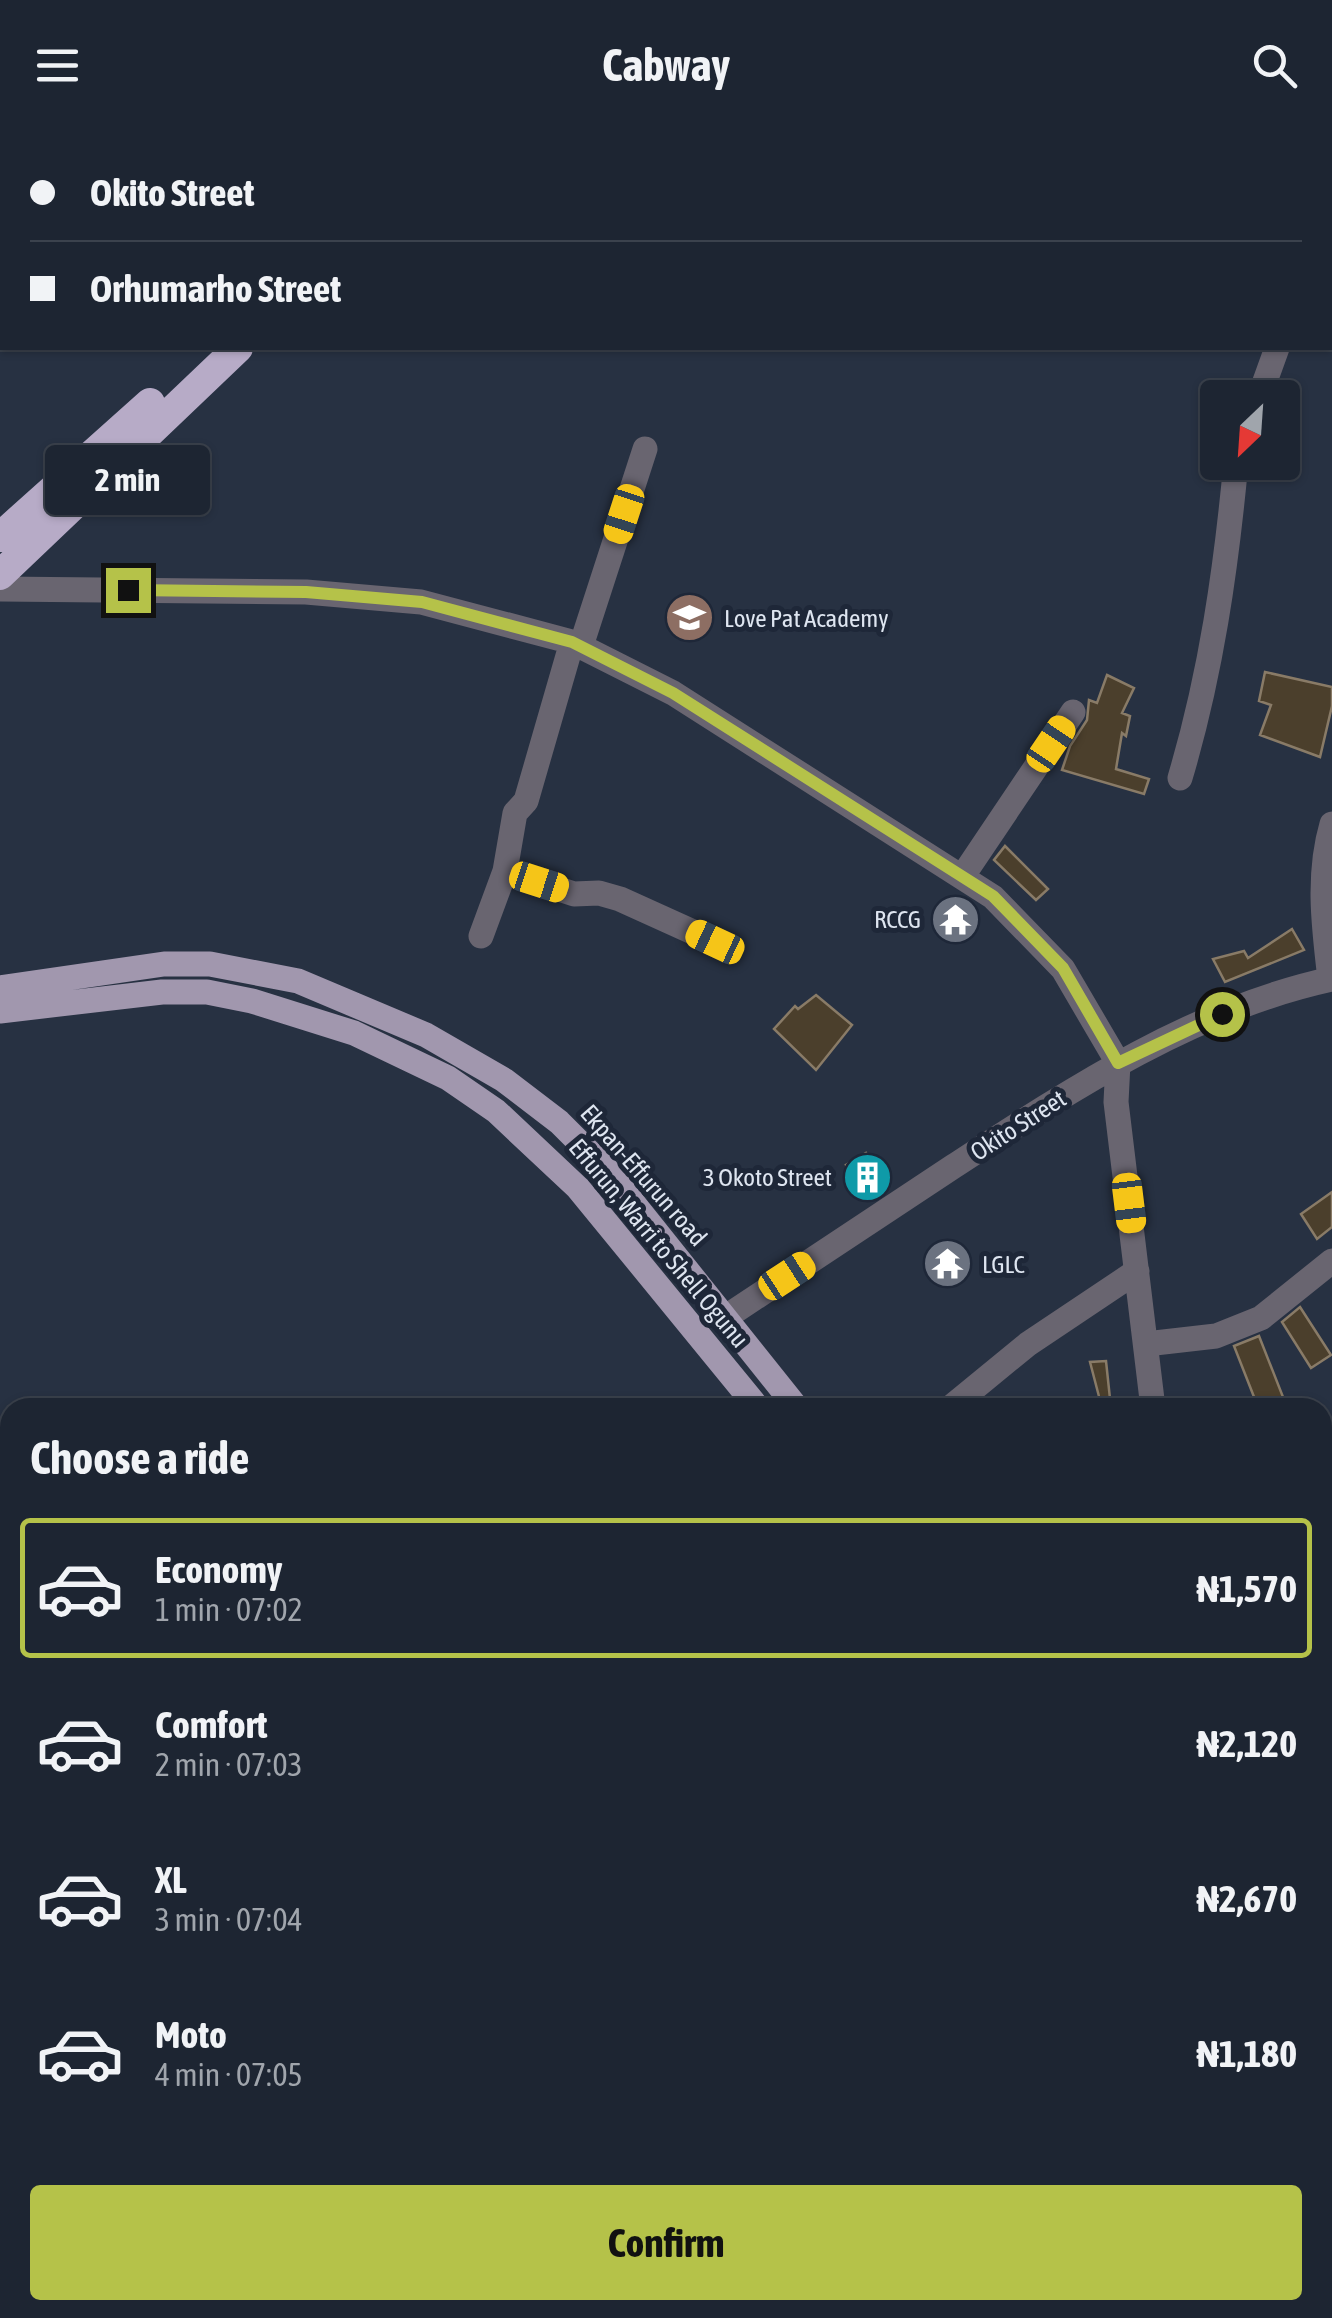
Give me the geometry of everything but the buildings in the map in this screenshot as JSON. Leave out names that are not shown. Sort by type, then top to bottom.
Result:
[{"type":"highway","points":[[0,537],[209,350]]},
{"type":"highway","points":[[0,575],[236,350]]},
{"type":"main road","name":"Ekpan-Effurun road","points":[[0,988],[164,964],[210,964],[298,980],[426,1035],[504,1080],[559,1122],[606,1169],[789,1398]]},
{"type":"main road","name":"Effurun, Warri to Shell Ogunu","points":[[0,1011],[162,992],[206,992],[304,1016],[354,1033],[448,1078],[496,1111],[578,1188],[750,1398]]},
{"type":"main road","points":[[578,1188],[606,1169]]},
{"type":"street","points":[[1265,380],[1276,350]]},
{"type":"street","points":[[481,936],[505,871],[515,813],[526,801],[645,449]]},
{"type":"street","points":[[1180,778],[1201,708],[1226,574],[1234,480]]},
{"type":"street","points":[[0,589],[306,592],[422,602],[576,644],[673,693],[993,896],[1063,968],[1118,1063],[1116,1102],[1152,1398]]},
{"type":"street","points":[[962,877],[1074,712]]},
{"type":"street","points":[[1331,979],[1323,920],[1325,849],[1332,824]]},
{"type":"street","points":[[505,871],[574,894],[599,893],[620,899],[715,942]]},
{"type":"street","name":"Okito Street","points":[[726,1317],[1043,1106],[1118,1063],[1254,998],[1331,979]]},
{"type":"street","points":[[1146,1344],[1216,1336],[1261,1318],[1332,1262]]},
{"type":"street","points":[[962,1398],[1028,1344],[1137,1271]]},
{"type":"place","name":"Love Pat Academy","points":[[689,618]]},
{"type":"place","name":"RCCG","points":[[956,919]]},
{"type":"place","name":"3 Okoto Street","points":[[867,1177]]},
{"type":"place","name":"LGLC","points":[[947,1264]]},
{"type":"route","points":[[128,590],[306,592],[422,602],[572,642],[673,693],[993,896],[1063,968],[1118,1063],[1222,1014]]}]
